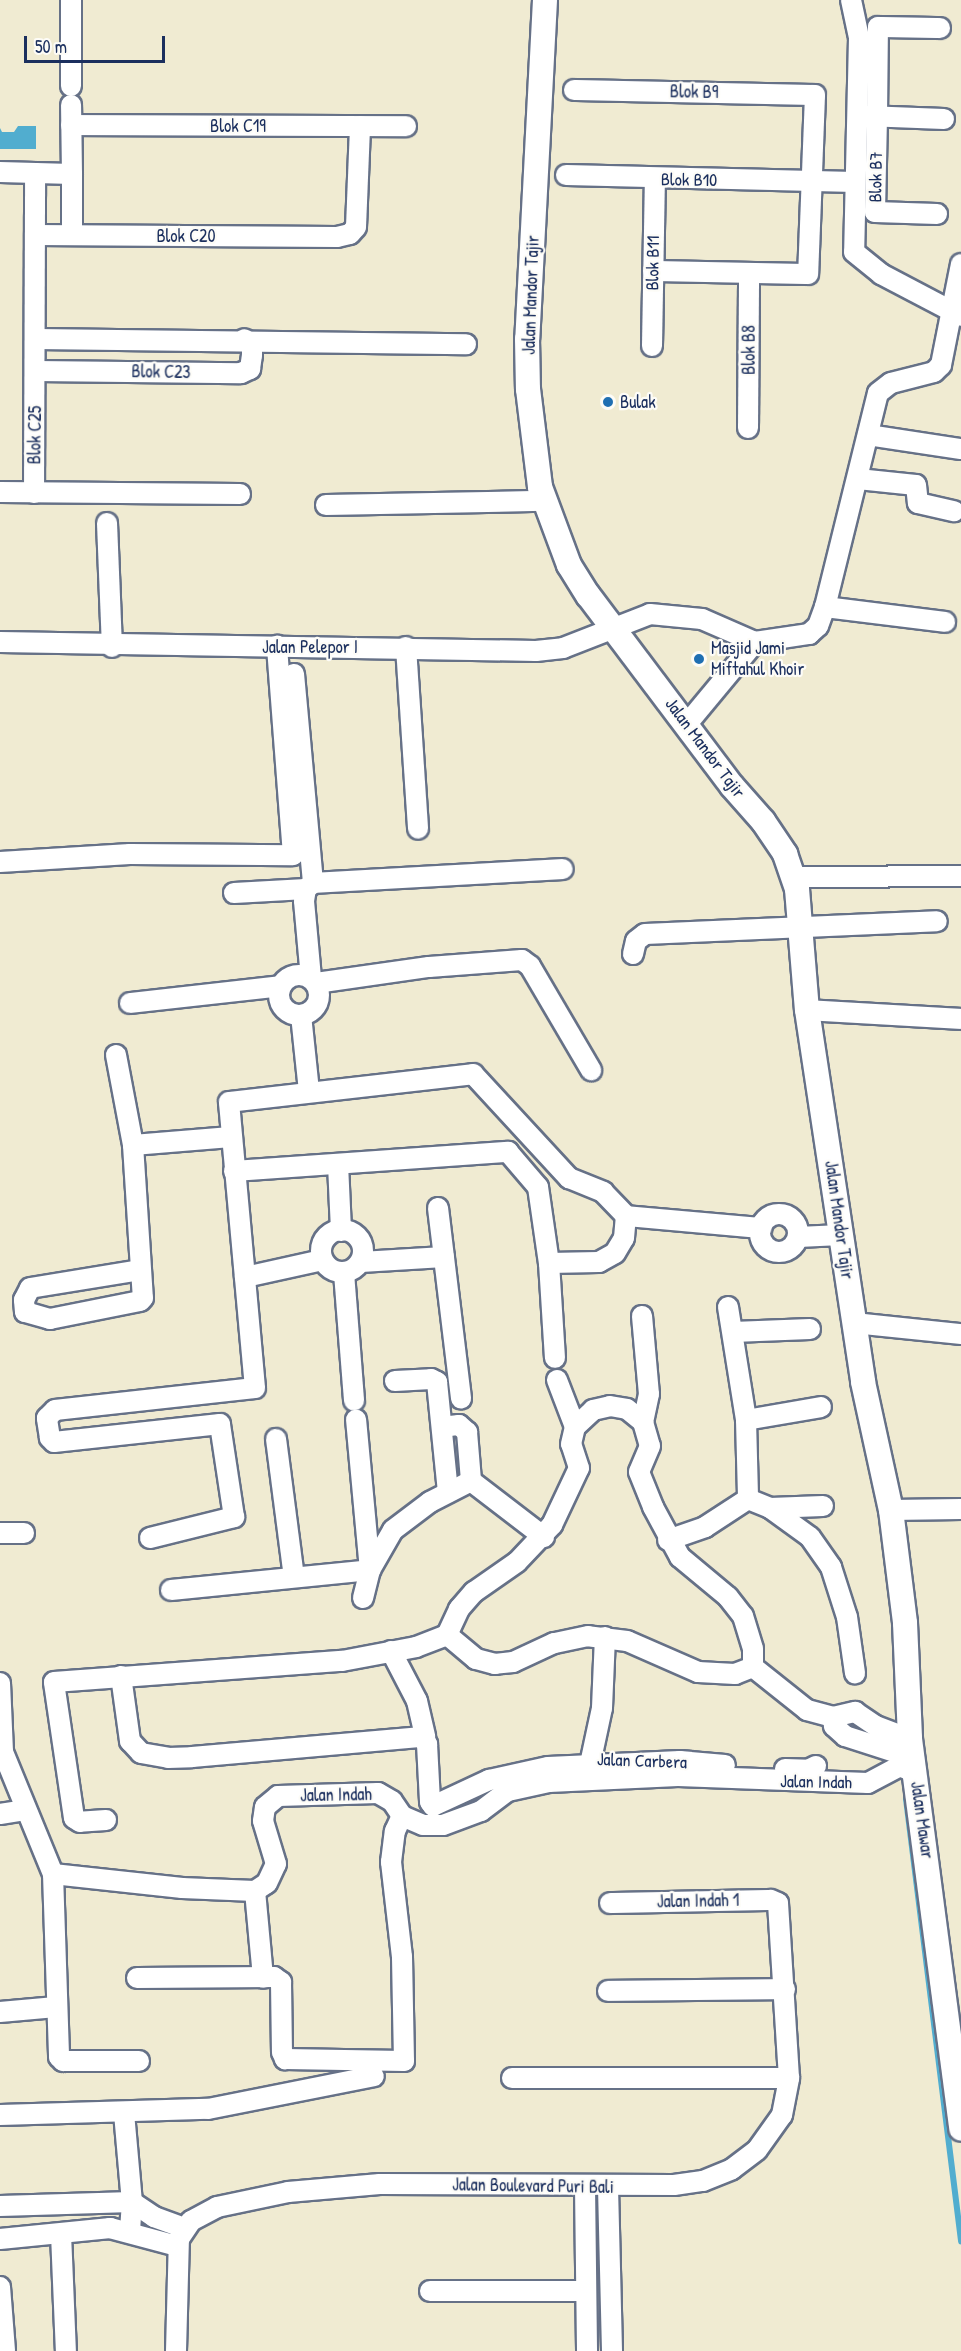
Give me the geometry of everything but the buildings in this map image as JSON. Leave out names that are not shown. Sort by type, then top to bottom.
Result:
[{"type":"street","points":[[71,0],[72,236]]},
{"type":"street","name":"Jalan Mandor Tajir","points":[[546,0],[527,339],[531,422],[544,501],[569,566],[732,786],[763,821],[785,854],[794,877],[807,1010],[862,1383],[891,1510]]},
{"type":"street","points":[[850,0],[859,38],[867,116],[855,182],[854,252],[881,274],[958,314]]},
{"type":"street","name":"Blok B7","points":[[937,214],[875,212],[867,116],[879,27],[940,28]]},
{"type":"street","name":"Blok B9","points":[[574,90],[815,94],[812,182]]},
{"type":"street","points":[[867,116],[944,119]]},
{"type":"street","name":"Blok C19","points":[[71,125],[406,126]]},
{"type":"street","name":"Blok C20","points":[[35,235],[337,237],[350,234],[356,227],[360,126]]},
{"type":"street","points":[[0,172],[72,174]]},
{"type":"street","name":"Blok C25","points":[[34,493],[35,173]]},
{"type":"street","name":"Blok B10","points":[[566,175],[655,180],[855,182]]},
{"type":"street","name":"Blok B11","points":[[652,346],[655,180]]},
{"type":"street","points":[[652,271],[808,274],[812,182]]},
{"type":"street","points":[[687,724],[755,642],[813,632],[825,607],[878,393],[891,383],[933,372],[941,365],[958,314],[961,264]]},
{"type":"street","name":"Blok B8","points":[[748,428],[749,273]]},
{"type":"street","name":"Blok C23","points":[[36,339],[244,339],[466,344]]},
{"type":"street","name":"Blok C23","points":[[36,371],[240,373],[250,369],[252,355],[252,344],[244,339]]},
{"type":"street","points":[[868,435],[961,449]]},
{"type":"street","points":[[858,479],[916,485],[918,503],[954,511]]},
{"type":"street","points":[[0,492],[240,494]]},
{"type":"street","points":[[327,505],[544,501]]},
{"type":"street","points":[[107,523],[112,647]]},
{"type":"street","points":[[825,607],[945,622]]},
{"type":"street","name":"Jalan Pelepor I","points":[[0,642],[112,647],[406,647],[505,652],[563,648],[650,615],[702,619],[755,642]]},
{"type":"street","points":[[0,862],[130,854],[293,855],[277,646]]},
{"type":"street","points":[[406,647],[418,830]]},
{"type":"street","points":[[294,674],[310,886],[313,981],[317,1004],[301,1015]]},
{"type":"street","points":[[234,893],[563,869]]},
{"type":"street","points":[[794,877],[961,876]]},
{"type":"street","points":[[633,954],[636,941],[645,934],[800,924],[937,921]]},
{"type":"street","points":[[130,1004],[280,986],[297,974],[313,981],[429,967],[522,960],[530,966],[591,1070]]},
{"type":"street","points":[[280,986],[282,1006],[301,1015]]},
{"type":"street","points":[[807,1010],[961,1019]]},
{"type":"street","points":[[301,1015],[309,1091]]},
{"type":"street","points":[[116,1055],[133,1145],[140,1270],[144,1293],[141,1301],[50,1319],[26,1312],[24,1300],[30,1288],[140,1270]]},
{"type":"street","points":[[220,1424],[54,1442],[50,1438],[47,1418],[56,1410],[255,1388],[229,1102],[309,1091],[473,1074],[569,1178],[603,1192],[626,1216],[761,1228],[774,1215],[787,1215],[796,1224],[798,1237],[841,1235]]},
{"type":"street","points":[[133,1145],[231,1137]]},
{"type":"street","points":[[234,1171],[503,1151],[512,1155],[538,1187],[549,1263],[555,1358]]},
{"type":"street","points":[[338,1164],[340,1231]]},
{"type":"street","points":[[538,1187],[569,1178]]},
{"type":"street","points":[[438,1208],[461,1399]]},
{"type":"street","points":[[549,1263],[599,1262],[615,1252],[624,1238],[626,1216]]},
{"type":"street","points":[[322,1260],[324,1241],[340,1231]]},
{"type":"street","points":[[340,1231],[360,1240],[361,1262]]},
{"type":"street","points":[[322,1260],[335,1272],[344,1272],[361,1262],[444,1257]]},
{"type":"street","points":[[245,1277],[322,1260]]},
{"type":"street","points":[[344,1272],[354,1401]]},
{"type":"street","points":[[728,1307],[734,1332],[746,1420],[748,1499]]},
{"type":"street","points":[[642,1316],[649,1394],[644,1422],[650,1446],[639,1473],[668,1540],[680,1557],[728,1597],[743,1616],[753,1649],[753,1666]]},
{"type":"street","points":[[854,1323],[961,1334]]},
{"type":"street","points":[[734,1332],[810,1329]]},
{"type":"street","points":[[395,1381],[436,1380],[448,1492]]},
{"type":"street","points":[[558,1380],[575,1428]]},
{"type":"street","points":[[150,1538],[234,1517],[216,1393]]},
{"type":"street","points":[[106,1820],[80,1822],[74,1818],[53,1685],[121,1676],[342,1661],[392,1651],[447,1635],[459,1609],[474,1592],[517,1562],[544,1537],[571,1492],[579,1468],[571,1444],[575,1428],[593,1410],[610,1406],[627,1409],[644,1422]]},
{"type":"street","points":[[746,1420],[821,1407]]},
{"type":"street","points":[[356,1420],[370,1570]]},
{"type":"street","points":[[442,1427],[459,1425],[466,1432],[471,1481],[544,1537]]},
{"type":"street","points":[[276,1439],[294,1577]]},
{"type":"street","points":[[363,1598],[370,1570],[381,1546],[404,1519],[471,1481]]},
{"type":"street","points":[[668,1540],[705,1527],[748,1499]]},
{"type":"street","points":[[748,1499],[770,1508],[810,1538],[831,1567],[847,1617],[855,1673]]},
{"type":"street","points":[[770,1508],[823,1506]]},
{"type":"street","points":[[891,1510],[961,1509]]},
{"type":"street","name":"Jalan Mawar","points":[[891,1510],[905,1623],[913,1756],[961,2129]]},
{"type":"street","points":[[0,1533],[24,1533]]},
{"type":"street","points":[[171,1590],[370,1570]]},
{"type":"street","points":[[447,1635],[476,1659],[495,1664],[513,1662],[571,1638],[605,1637],[627,1641],[698,1672],[735,1674],[753,1666]]},
{"type":"street","name":"Jalan Carbera","points":[[605,1637],[602,1708],[590,1764],[680,1761],[808,1770],[816,1766]]},
{"type":"street","points":[[392,1651],[417,1701],[425,1737],[430,1802],[433,1806],[507,1774],[590,1764]]},
{"type":"street","points":[[753,1666],[807,1710],[832,1717],[855,1712],[913,1756]]},
{"type":"street","points":[[121,1676],[130,1741],[141,1753],[152,1757],[227,1755],[425,1737]]},
{"type":"street","points":[[0,1683],[3,1752],[25,1810],[41,1839],[53,1874],[58,2053],[63,2061],[139,2061]]},
{"type":"street","name":"Jalan Indah","points":[[255,1891],[267,1883],[276,1864],[263,1821],[265,1807],[278,1797],[378,1793],[392,1802],[402,1816],[423,1825],[451,1823],[481,1810],[508,1791],[549,1782],[678,1776],[868,1783],[900,1767],[913,1756]]},
{"type":"street","points":[[0,1814],[25,1810]]},
{"type":"street","points":[[137,1978],[274,1977],[281,1982],[285,2059],[404,2061],[402,1957],[391,1862],[395,1831],[402,1816]]},
{"type":"street","points":[[53,1874],[182,1888],[255,1891],[263,1978]]},
{"type":"street","name":"Jalan Indah 1","points":[[610,1903],[771,1900],[781,1910]]},
{"type":"street","name":"Jalan Boulevard Puri Bali","points":[[181,2237],[217,2207],[288,2192],[380,2184],[608,2187],[703,2181],[732,2169],[757,2150],[782,2115],[789,2078],[781,1910]]},
{"type":"street","points":[[608,1990],[785,1989]]},
{"type":"street","points":[[0,2012],[56,2007]]},
{"type":"street","points":[[0,2115],[208,2109],[374,2076]]},
{"type":"street","points":[[512,2078],[789,2078]]},
{"type":"street","points":[[124,2113],[132,2202],[130,2231]]},
{"type":"street","points":[[585,2186],[587,2351]]},
{"type":"street","points":[[608,2187],[612,2351]]},
{"type":"street","points":[[0,2206],[132,2202],[181,2237]]},
{"type":"street","points":[[0,2239],[61,2234],[92,2227],[181,2237]]},
{"type":"street","points":[[61,2234],[66,2351]]},
{"type":"street","points":[[176,2351],[181,2237]]},
{"type":"street","points":[[0,2287],[5,2351]]},
{"type":"street","points":[[430,2291],[585,2291]]},
{"type":"water","points":[[18,126],[36,126],[36,149],[0,149],[0,128],[2,132],[14,132]]},
{"type":"waterway","points":[[906,1799],[961,2242]]},
{"type":"place","name":"Bulak","points":[[608,402]]},
{"type":"place","name":"Masjid Jami Miftahul Khoir","points":[[699,659]]}]
